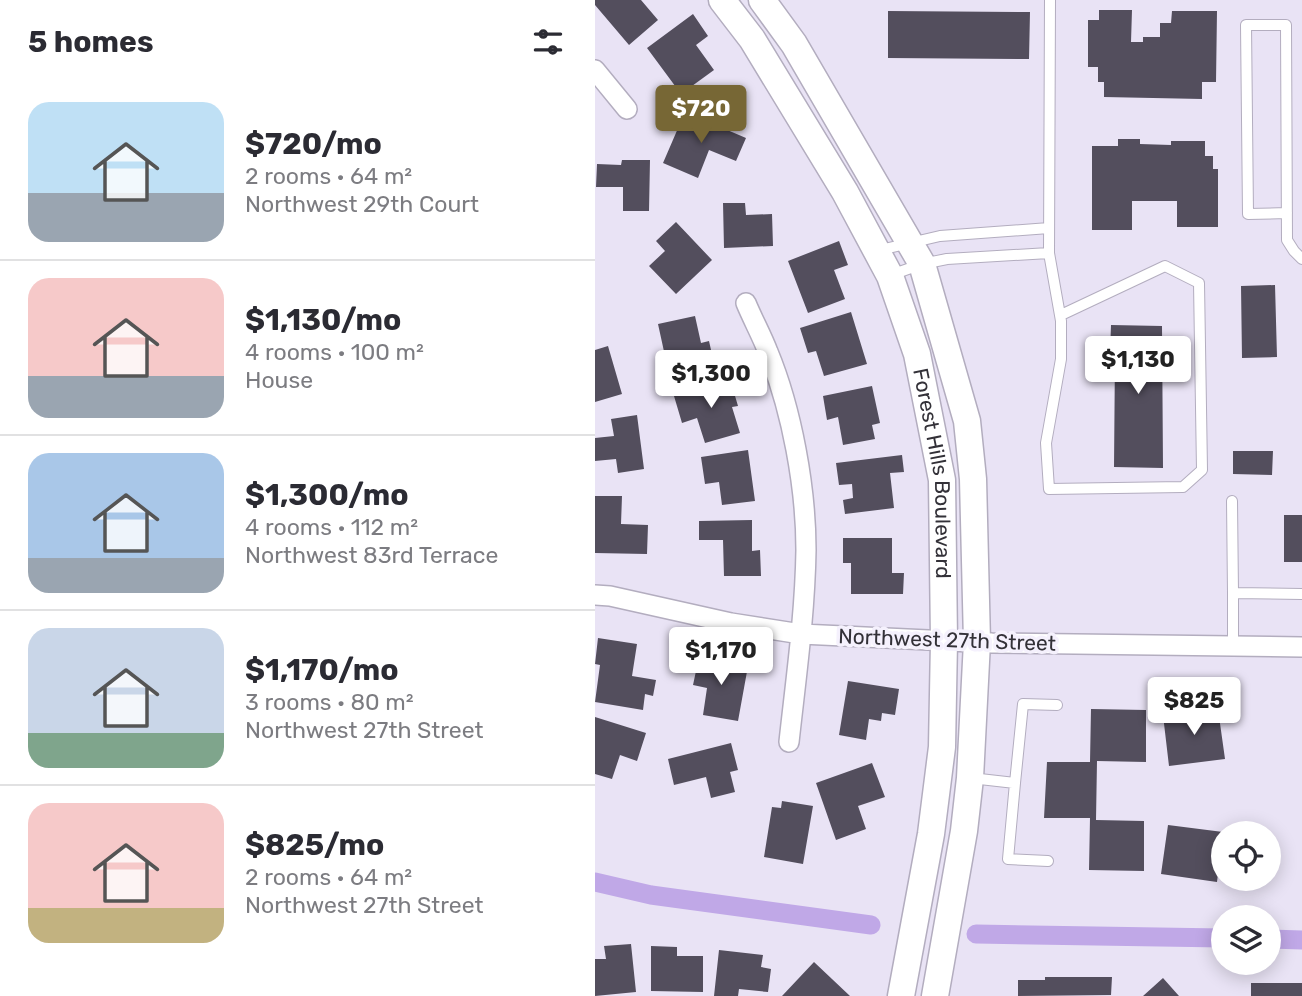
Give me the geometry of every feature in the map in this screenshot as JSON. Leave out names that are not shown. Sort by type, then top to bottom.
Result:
[{"type":"street","name":"Forest Hills Boulevard","points":[[722,0],[752,39],[890,276],[916,354],[942,480],[942,747],[931,834],[901,996]]},
{"type":"street","name":"Forest Hills Boulevard","points":[[762,0],[801,55],[916,254],[967,421],[973,479],[977,642],[970,778],[964,831],[935,996]]},
{"type":"street","points":[[752,39],[779,24]]},
{"type":"street","points":[[595,70],[627,109]]},
{"type":"street","points":[[746,303],[769,353],[787,413],[799,475],[806,549],[801,634],[789,742]]},
{"type":"street","name":"Northwest 27th Street","points":[[595,595],[610,596],[731,624],[801,634],[977,642],[1302,647]]},
{"type":"street","points":[[912,932],[945,940]]},
{"type":"lane","points":[[1050,0],[1049,253],[1061,315],[1061,359],[1046,443],[1049,489],[1183,487],[1202,470],[1199,283],[1165,266],[1061,315]]},
{"type":"lane","points":[[1287,213],[1248,214],[1246,25],[1286,24],[1287,213],[1287,240],[1302,259]]},
{"type":"lane","points":[[890,276],[940,236],[1049,228]]},
{"type":"lane","points":[[877,251],[984,256],[1049,253]]},
{"type":"lane","points":[[1232,501],[1233,646]]},
{"type":"lane","points":[[1233,593],[1302,594]]},
{"type":"lane","points":[[1048,860],[1008,859],[1023,704],[1058,705]]},
{"type":"lane","points":[[970,778],[1015,783]]},
{"type":"building","points":[[595,0],[641,0],[658,20],[629,45],[595,5]]},
{"type":"building","points":[[1099,10],[1132,10],[1131,42],[1143,42],[1143,37],[1160,37],[1160,23],[1171,23],[1172,11],[1217,11],[1216,82],[1202,82],[1202,99],[1104,97],[1104,82],[1098,82],[1098,67],[1088,67],[1088,20],[1099,20]]},
{"type":"building","points":[[888,11],[1030,12],[1029,59],[888,58]]},
{"type":"building","points":[[693,14],[708,36],[696,45],[714,70],[681,94],[647,48]]},
{"type":"building","points":[[685,112],[746,138],[736,161],[709,150],[698,178],[663,163]]},
{"type":"building","points":[[1118,139],[1140,139],[1140,144],[1171,145],[1171,141],[1205,141],[1205,156],[1213,156],[1213,169],[1218,169],[1218,227],[1177,227],[1177,201],[1132,201],[1132,230],[1092,230],[1092,146],[1118,146]]},
{"type":"building","points":[[622,160],[650,160],[649,211],[623,211],[623,187],[596,187],[597,164],[621,165]]},
{"type":"building","points":[[723,203],[745,203],[746,215],[772,214],[773,246],[724,248]]},
{"type":"building","points":[[676,222],[712,260],[676,294],[649,266],[665,251],[656,241]]},
{"type":"building","points":[[839,241],[848,265],[834,270],[845,299],[808,313],[788,261]]},
{"type":"building","points":[[1275,285],[1277,357],[1242,358],[1241,286]]},
{"type":"building","points":[[851,312],[867,364],[824,376],[816,351],[808,353],[800,328]]},
{"type":"building","points":[[695,316],[701,343],[709,341],[716,372],[666,383],[660,357],[665,356],[658,324]]},
{"type":"building","points":[[1111,325],[1162,326],[1163,468],[1114,467],[1115,353],[1110,353]]},
{"type":"building","points":[[608,346],[622,394],[595,402],[595,350]]},
{"type":"building","points":[[730,379],[738,406],[732,407],[740,433],[705,443],[697,418],[682,423],[674,396]]},
{"type":"building","points":[[872,386],[880,423],[872,425],[875,439],[843,445],[838,417],[827,420],[823,396]]},
{"type":"building","points":[[637,415],[644,469],[618,473],[616,459],[595,461],[595,438],[614,436],[611,419]]},
{"type":"building","points":[[748,450],[755,501],[722,505],[719,482],[705,484],[701,457]]},
{"type":"building","points":[[1233,451],[1273,451],[1272,475],[1233,474]]},
{"type":"building","points":[[902,455],[904,472],[890,473],[894,508],[845,514],[843,500],[853,498],[852,484],[839,485],[836,463]]},
{"type":"building","points":[[595,496],[622,496],[621,524],[648,525],[647,554],[595,553]]},
{"type":"building","points":[[1284,515],[1302,515],[1302,562],[1284,562]]},
{"type":"building","points":[[752,520],[752,551],[760,550],[761,576],[724,576],[723,540],[699,540],[699,521]]},
{"type":"building","points":[[843,538],[892,538],[892,573],[904,573],[903,594],[851,594],[851,563],[843,563]]},
{"type":"building","points":[[598,638],[637,644],[632,676],[656,680],[653,696],[645,694],[643,710],[595,702],[600,665],[595,664]]},
{"type":"building","points":[[699,657],[748,666],[738,721],[703,715],[707,688],[693,685]]},
{"type":"building","points":[[848,681],[899,689],[895,715],[882,713],[881,721],[869,719],[866,740],[839,735]]},
{"type":"building","points":[[1091,709],[1146,710],[1146,762],[1097,761],[1096,820],[1144,821],[1144,871],[1089,870],[1090,818],[1044,818],[1047,762],[1090,762]]},
{"type":"building","points":[[1218,709],[1225,759],[1169,766],[1163,715]]},
{"type":"building","points":[[595,717],[646,733],[637,761],[620,755],[612,779],[595,774]]},
{"type":"building","points":[[731,743],[738,770],[730,772],[735,792],[711,798],[706,777],[674,785],[668,759]]},
{"type":"building","points":[[872,763],[885,797],[858,806],[866,829],[836,840],[816,783]]},
{"type":"building","points":[[782,801],[813,806],[803,864],[764,857],[772,807],[781,808]]},
{"type":"building","points":[[1168,825],[1211,830],[1211,881],[1161,874]]},
{"type":"building","points":[[631,944],[636,992],[595,996],[595,959],[606,959],[604,946]]},
{"type":"building","points":[[651,946],[677,947],[677,956],[703,956],[703,992],[651,991]]},
{"type":"building","points":[[719,950],[763,955],[761,967],[771,969],[768,992],[739,989],[738,996],[714,996]]},
{"type":"building","points":[[814,962],[850,996],[782,996]]},
{"type":"building","points":[[1045,977],[1112,977],[1111,995],[1018,996],[1018,980],[1045,980]]},
{"type":"building","points":[[1163,978],[1179,996],[1143,996]]},
{"type":"building","points":[[1251,983],[1302,983],[1302,996],[1251,996]]},
{"type":"waterway","points":[[595,882],[651,895],[871,925]]},
{"type":"waterway","points":[[976,934],[1211,938]]},
{"type":"waterway","points":[[1281,939],[1302,940]]}]
